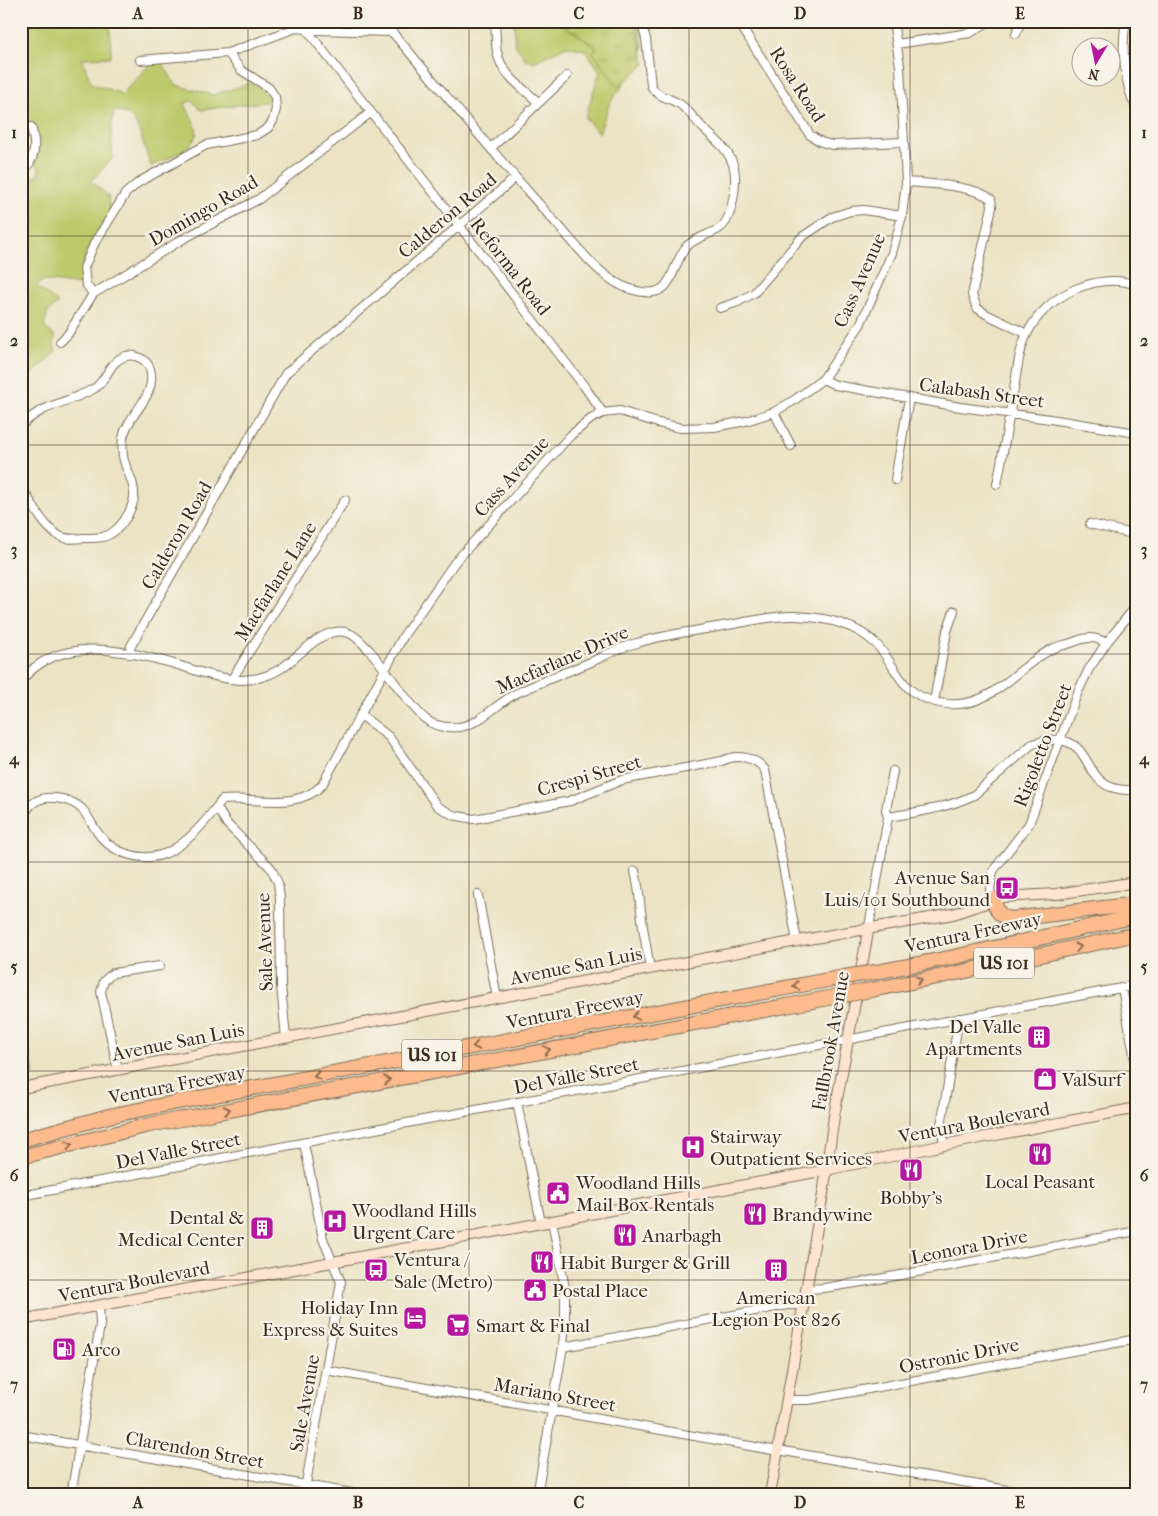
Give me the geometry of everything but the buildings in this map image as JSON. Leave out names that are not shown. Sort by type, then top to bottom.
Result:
[{"type":"highway","points":[[993,900],[998,914],[1012,919],[1137,904]]},
{"type":"highway","name":"Ventura Freeway","points":[[21,1140],[109,1116],[183,1101],[954,957],[1137,916]]},
{"type":"highway","name":"Ventura Freeway","points":[[21,1157],[149,1125],[871,990],[1137,934]]},
{"type":"main road","name":"Avenue San Luis","points":[[21,1088],[869,927],[953,914],[993,900],[1017,895],[1056,894],[1137,882]]},
{"type":"main road","name":"Fallbrook Avenue","points":[[770,1495],[869,927]]},
{"type":"main road","name":"Ventura Boulevard","points":[[21,1320],[826,1170],[1137,1108]]},
{"type":"street","name":"Reforma Road","points":[[300,21],[603,413]]},
{"type":"street","points":[[386,21],[392,32],[515,178]]},
{"type":"street","points":[[494,21],[496,50],[499,62],[506,73],[538,102]]},
{"type":"street","name":"Calderon Road","points":[[129,654],[131,646],[286,373],[515,178],[595,266],[615,281],[640,292],[652,292],[664,287],[672,278],[682,252],[688,244],[720,228],[726,222],[730,214],[735,178],[731,160],[723,145],[703,128],[687,110],[680,104],[652,90],[646,39],[641,21]]},
{"type":"street","name":"Rosa Road","points":[[738,21],[810,135],[832,146],[904,142]]},
{"type":"street","name":"Cass Avenue","points":[[21,820],[33,803],[43,799],[55,798],[68,801],[81,808],[108,845],[123,853],[149,856],[162,854],[175,848],[187,839],[217,808],[222,800],[233,798],[294,801],[316,792],[322,785],[404,635],[455,562],[570,435],[591,419],[603,413],[620,411],[681,428],[714,427],[746,421],[774,412],[793,401],[823,378],[860,325],[892,254],[902,216],[906,182],[900,66],[893,21]]},
{"type":"street","points":[[897,44],[970,33],[989,21]]},
{"type":"street","points":[[1016,34],[1021,21]]},
{"type":"street","points":[[1126,21],[1124,61],[1132,100],[1137,109]]},
{"type":"street","points":[[140,60],[228,52],[296,28],[392,32]]},
{"type":"street","points":[[93,294],[86,284],[84,268],[94,244],[126,193],[139,182],[206,145],[257,134],[268,128],[273,121],[276,109],[275,97],[269,88],[241,70],[228,52]]},
{"type":"street","points":[[491,148],[567,76]]},
{"type":"street","name":"Domingo Road","points":[[60,342],[68,334],[93,294],[183,240],[259,200],[370,113]]},
{"type":"street","points":[[21,172],[31,161],[34,153],[35,141],[32,127]]},
{"type":"street","points":[[906,182],[948,186],[984,193],[991,199],[992,207],[972,295],[977,308],[1027,334]]},
{"type":"street","points":[[720,308],[738,302],[754,293],[802,237],[832,217],[851,211],[864,210],[902,216]]},
{"type":"street","points":[[997,484],[1019,359],[1027,334],[1036,320],[1070,292],[1087,284],[1110,281],[1137,285]]},
{"type":"street","points":[[21,426],[36,412],[93,389],[103,382],[116,361],[123,357],[132,355],[144,360],[150,368],[151,379],[144,403],[126,426],[122,450],[124,462],[133,482],[134,495],[132,506],[123,522],[110,534],[103,537],[77,539],[58,536],[48,528],[21,487]]},
{"type":"street","name":"Calabash Street","points":[[823,378],[835,384],[909,398],[1137,433]]},
{"type":"street","points":[[895,480],[909,398]]},
{"type":"street","points":[[774,412],[791,446]]},
{"type":"street","name":"Macfarlane Lane","points":[[232,679],[346,500]]},
{"type":"street","points":[[1090,524],[1137,535]]},
{"type":"street","name":"Rigoletto Street","points":[[993,900],[990,890],[993,871],[1029,824],[1077,694],[1089,669],[1107,642],[1137,605]]},
{"type":"street","points":[[934,701],[947,631],[954,611]]},
{"type":"street","name":"Macfarlane Drive","points":[[21,681],[28,672],[54,655],[69,651],[90,650],[129,654],[170,663],[214,677],[249,680],[281,669],[321,638],[334,631],[348,632],[358,638],[426,719],[441,726],[460,727],[473,722],[514,695],[634,644],[745,622],[793,616],[825,619],[858,630],[876,643],[889,659],[904,684],[921,696],[934,701],[956,705],[987,697],[1055,647],[1090,637],[1107,642]]},
{"type":"street","name":"Crespi Street","points":[[361,715],[389,737],[437,806],[453,816],[474,819],[570,801],[622,780],[722,761],[730,757],[739,756],[760,764],[765,770],[797,941]]},
{"type":"street","points":[[888,818],[950,805],[974,795],[1032,745],[1041,741],[1060,740],[1076,744],[1094,776],[1105,786],[1119,790],[1137,788]]},
{"type":"street","name":"Fallbrook Avenue","points":[[869,927],[888,818],[886,810],[893,772]]},
{"type":"street","name":"Sale Avenue","points":[[217,808],[228,824],[272,868],[278,883],[280,898],[281,986],[286,1038]]},
{"type":"street","points":[[634,871],[638,886],[650,969]]},
{"type":"street","points":[[478,895],[497,998]]},
{"type":"street","points":[[118,1070],[101,992],[104,981],[113,973],[160,966]]},
{"type":"street","name":"Del Valle Street","points":[[21,1196],[1137,985]]},
{"type":"street","points":[[1122,988],[1137,1071]]},
{"type":"street","points":[[944,1145],[941,1125],[958,1018]]},
{"type":"street","points":[[517,1102],[565,1288],[566,1313],[563,1347],[537,1495]]},
{"type":"street","name":"Sale Avenue","points":[[304,1144],[322,1239],[334,1261],[341,1287],[304,1495]]},
{"type":"street","name":"Leonora Drive","points":[[807,1289],[868,1281],[1137,1231]]},
{"type":"street","points":[[563,1347],[787,1305],[804,1305]]},
{"type":"street","points":[[71,1495],[100,1325],[99,1306]]},
{"type":"street","name":"Ostronic Drive","points":[[787,1400],[808,1400],[1137,1339]]},
{"type":"street","name":"Mariano Street","points":[[326,1370],[1037,1495]]},
{"type":"street","name":"Clarendon Street","points":[[21,1435],[363,1495]]},
{"type":"green space","points":[[21,21],[110,21],[111,57],[82,58],[91,83],[122,94],[152,62],[162,63],[176,85],[213,95],[251,83],[262,90],[270,101],[201,110],[192,101],[185,103],[196,128],[196,135],[193,141],[181,152],[151,166],[133,119],[127,114],[114,110],[111,132],[113,158],[91,181],[108,196],[110,212],[85,253],[81,285],[44,280],[36,286],[58,303],[48,312],[44,327],[55,336],[54,346],[56,351],[21,385],[21,189],[38,175],[39,168],[34,163],[40,143],[33,122],[27,123],[21,114]]},
{"type":"green space","points":[[514,21],[635,21],[639,26],[643,45],[641,58],[627,74],[622,87],[610,102],[599,133],[585,118],[600,71],[585,50],[567,46],[533,62],[526,60],[515,45]]},
{"type":"green space","points":[[557,21],[635,21],[645,64],[618,87],[593,53],[597,48]]},
{"type":"green space","points":[[21,1012],[34,1075],[21,1077]]},
{"type":"place","name":"Avenue San Luis/101 Southbound","points":[[1007,888]]},
{"type":"place","name":"Del Valle Apartments","points":[[1039,1037]]},
{"type":"place","name":"ValSurf","points":[[1045,1079]]},
{"type":"place","name":"Stairway Outpatient Services","points":[[693,1147]]},
{"type":"place","name":"Local Peasant","points":[[1040,1154]]},
{"type":"place","name":"Bobby's","points":[[911,1170]]},
{"type":"place","name":"Woodland Hills Mail Box Rentals","points":[[558,1193]]},
{"type":"place","name":"Brandywine","points":[[755,1214]]},
{"type":"place","name":"Woodland Hills Urgent Care","points":[[335,1221]]},
{"type":"place","name":"Dental & Medical Center","points":[[262,1228]]},
{"type":"place","name":"Anarbagh","points":[[625,1235]]},
{"type":"place","name":"Habit Burger & Grill","points":[[542,1262]]},
{"type":"place","name":"Ventura / Sale (Metro)","points":[[376,1270]]},
{"type":"place","name":"American Legion Post 826","points":[[776,1270]]},
{"type":"place","name":"Postal Place","points":[[535,1290]]},
{"type":"place","name":"Holiday Inn Express & Suites","points":[[415,1318]]},
{"type":"place","name":"Smart & Final","points":[[458,1325]]},
{"type":"place","name":"Arco","points":[[64,1349]]}]
